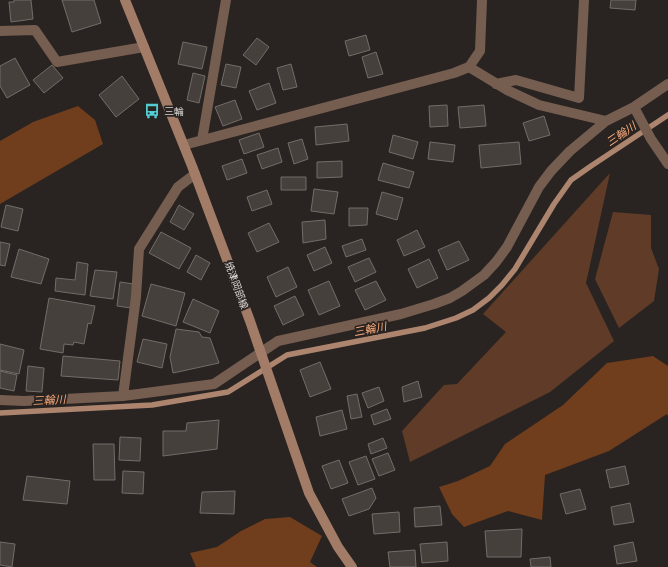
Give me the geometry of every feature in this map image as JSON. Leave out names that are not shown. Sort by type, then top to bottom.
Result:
[{"type":"main road","name":"焼津岡部線","points":[[125,0],[184,145],[250,321],[309,493],[338,547],[352,567]]},
{"type":"street","points":[[202,140],[226,0]]},
{"type":"street","points":[[184,145],[454,73],[469,67],[480,52],[482,0]]},
{"type":"street","points":[[496,84],[516,80],[579,98],[584,0]]},
{"type":"street","points":[[0,31],[35,30],[57,62],[144,47]]},
{"type":"street","points":[[469,67],[507,90],[539,105],[606,121]]},
{"type":"street","points":[[0,400],[24,401],[123,396],[214,384],[278,341],[418,309],[450,298],[484,275],[496,262],[507,247],[539,187],[551,171],[570,151],[606,121],[634,107],[668,84]]},
{"type":"street","points":[[634,107],[651,139],[668,164]]},
{"type":"street","points":[[123,396],[136,297],[139,249],[178,187],[195,174]]},
{"type":"shaded area","points":[[78,106],[95,120],[103,144],[0,204],[0,141],[33,122]]},
{"type":"shaded area","points":[[610,173],[586,283],[614,341],[550,392],[410,462],[402,431],[444,385],[457,384],[506,332],[483,314]]},
{"type":"shaded area","points":[[613,212],[651,215],[651,248],[659,269],[654,301],[619,328],[595,279]]},
{"type":"shaded area","points":[[653,356],[668,366],[668,416],[667,414],[609,451],[545,475],[542,520],[508,511],[464,527],[452,514],[439,487],[458,481],[490,466],[505,444],[563,405],[607,363]]},
{"type":"shaded area","points":[[290,517],[322,536],[310,562],[317,567],[196,567],[190,553],[217,547],[241,531],[265,519]]},
{"type":"building","points":[[14,0],[31,0],[33,19],[11,22],[9,2],[14,2]]},
{"type":"building","points":[[62,0],[94,0],[101,23],[72,32]]},
{"type":"building","points":[[611,0],[636,0],[635,10],[610,8]]},
{"type":"building","points":[[366,35],[370,50],[349,56],[345,41]]},
{"type":"building","points":[[257,38],[269,47],[256,65],[243,55]]},
{"type":"building","points":[[183,42],[207,47],[202,69],[178,64]]},
{"type":"building","points":[[376,52],[383,74],[368,78],[362,57]]},
{"type":"building","points":[[15,58],[30,85],[7,98],[0,86],[0,66]]},
{"type":"building","points":[[226,64],[241,67],[236,88],[221,85]]},
{"type":"building","points":[[291,64],[297,87],[283,90],[277,68]]},
{"type":"building","points":[[52,65],[63,78],[44,93],[33,80]]},
{"type":"building","points":[[193,73],[205,76],[199,103],[187,100]]},
{"type":"building","points":[[122,76],[139,99],[116,117],[99,95]]},
{"type":"building","points":[[269,83],[276,103],[257,110],[249,91]]},
{"type":"building","points":[[235,100],[242,119],[223,126],[215,107]]},
{"type":"building","points":[[447,105],[448,126],[430,127],[429,106]]},
{"type":"building","points":[[484,105],[486,126],[460,128],[458,107]]},
{"type":"building","points":[[544,116],[550,135],[529,141],[523,123]]},
{"type":"building","points":[[347,124],[349,141],[316,145],[315,127]]},
{"type":"building","points":[[259,133],[264,147],[244,154],[239,140]]},
{"type":"building","points":[[393,135],[418,142],[413,159],[389,152]]},
{"type":"building","points":[[302,139],[308,159],[294,164],[288,143]]},
{"type":"building","points":[[430,142],[455,145],[453,162],[428,159]]},
{"type":"building","points":[[519,142],[521,164],[481,168],[479,145]]},
{"type":"building","points":[[278,148],[282,162],[262,169],[257,155]]},
{"type":"building","points":[[242,159],[247,173],[227,180],[222,166]]},
{"type":"building","points":[[342,161],[342,177],[317,178],[317,162]]},
{"type":"building","points":[[383,163],[414,172],[409,188],[378,180]]},
{"type":"building","points":[[281,177],[306,177],[306,190],[281,190]]},
{"type":"building","points":[[314,189],[338,192],[334,214],[311,211]]},
{"type":"building","points":[[267,190],[272,204],[252,211],[247,197]]},
{"type":"building","points":[[382,192],[403,198],[397,220],[376,214]]},
{"type":"building","points":[[6,205],[23,209],[18,231],[1,227]]},
{"type":"building","points":[[179,205],[194,214],[184,230],[170,222]]},
{"type":"building","points":[[349,208],[368,208],[367,225],[349,226]]},
{"type":"building","points":[[325,220],[326,239],[303,243],[302,222]]},
{"type":"building","points":[[269,223],[279,242],[257,252],[248,233]]},
{"type":"building","points":[[417,230],[425,247],[404,256],[397,240]]},
{"type":"building","points":[[161,232],[191,248],[179,269],[149,253]]},
{"type":"building","points":[[362,239],[366,250],[346,257],[342,246]]},
{"type":"building","points":[[459,241],[469,260],[447,270],[438,250]]},
{"type":"building","points":[[0,242],[10,244],[5,266],[0,265]]},
{"type":"building","points":[[325,247],[332,263],[314,271],[307,255]]},
{"type":"building","points":[[19,249],[49,259],[41,284],[11,277]]},
{"type":"building","points":[[196,255],[210,263],[201,280],[187,272]]},
{"type":"building","points":[[369,258],[376,272],[355,282],[348,267]]},
{"type":"building","points":[[429,259],[438,278],[417,288],[408,269]]},
{"type":"building","points":[[77,262],[88,264],[85,295],[55,291],[56,278],[75,280]]},
{"type":"building","points":[[288,267],[297,287],[276,297],[267,277]]},
{"type":"building","points":[[95,270],[117,272],[113,299],[90,296]]},
{"type":"building","points":[[329,281],[340,306],[319,315],[308,290]]},
{"type":"building","points":[[376,281],[386,300],[365,310],[355,290]]},
{"type":"building","points":[[120,282],[134,284],[131,308],[117,306]]},
{"type":"building","points":[[151,284],[185,293],[176,326],[142,316]]},
{"type":"building","points":[[295,296],[304,315],[283,325],[274,306]]},
{"type":"building","points":[[49,298],[95,306],[91,324],[88,323],[84,344],[74,342],[73,345],[64,344],[63,353],[40,349]]},
{"type":"building","points":[[193,299],[219,311],[210,333],[183,322]]},
{"type":"building","points":[[176,329],[199,332],[202,337],[210,338],[219,363],[173,373],[170,357]]},
{"type":"building","points":[[143,339],[167,344],[162,368],[137,362]]},
{"type":"building","points":[[0,344],[24,350],[19,374],[0,370]]},
{"type":"building","points":[[63,356],[120,361],[118,380],[61,376]]},
{"type":"building","points":[[320,362],[331,389],[310,397],[300,370]]},
{"type":"building","points":[[28,366],[44,368],[42,392],[26,391]]},
{"type":"building","points":[[0,371],[17,375],[14,391],[0,388]]},
{"type":"building","points":[[418,381],[422,397],[404,402],[402,387]]},
{"type":"building","points":[[379,387],[384,401],[368,408],[362,393]]},
{"type":"building","points":[[357,394],[362,417],[351,419],[347,396]]},
{"type":"building","points":[[387,409],[391,419],[374,425],[371,415]]},
{"type":"building","points":[[342,410],[347,429],[320,436],[316,417]]},
{"type":"building","points":[[219,420],[217,449],[163,456],[163,431],[186,431],[187,423]]},
{"type":"building","points":[[120,437],[141,438],[140,461],[119,460]]},
{"type":"building","points":[[383,438],[387,448],[371,454],[368,444]]},
{"type":"building","points":[[93,444],[114,444],[115,480],[94,480]]},
{"type":"building","points":[[388,453],[395,470],[379,476],[372,459]]},
{"type":"building","points":[[366,456],[375,479],[358,485],[349,462]]},
{"type":"building","points":[[339,460],[348,483],[331,489],[322,466]]},
{"type":"building","points":[[625,466],[629,484],[610,488],[606,470]]},
{"type":"building","points":[[123,471],[144,472],[143,494],[122,493]]},
{"type":"building","points":[[27,476],[70,481],[67,504],[23,500]]},
{"type":"building","points":[[372,488],[376,498],[369,509],[349,516],[342,499]]},
{"type":"building","points":[[580,489],[586,509],[566,514],[560,494]]},
{"type":"building","points":[[235,491],[234,514],[200,513],[202,492]]},
{"type":"building","points":[[630,503],[634,522],[614,525],[611,507]]},
{"type":"building","points":[[440,506],[442,525],[415,527],[414,508]]},
{"type":"building","points":[[399,512],[400,532],[374,534],[372,514]]},
{"type":"building","points":[[522,529],[521,557],[487,557],[485,531]]},
{"type":"building","points":[[0,542],[15,544],[12,567],[0,565]]},
{"type":"building","points":[[447,542],[448,561],[422,563],[420,544]]},
{"type":"building","points":[[633,542],[637,561],[617,564],[614,546]]},
{"type":"building","points":[[415,550],[416,567],[390,567],[388,552]]},
{"type":"building","points":[[550,557],[551,567],[531,567],[530,559]]},
{"type":"waterway","name":"三輪川","points":[[0,413],[152,405],[228,392],[287,355],[425,328],[456,318],[473,310],[489,298],[502,285],[515,269],[554,204],[571,180],[668,115]]},
{"type":"place","name":"三輪","points":[[152,111]]}]
